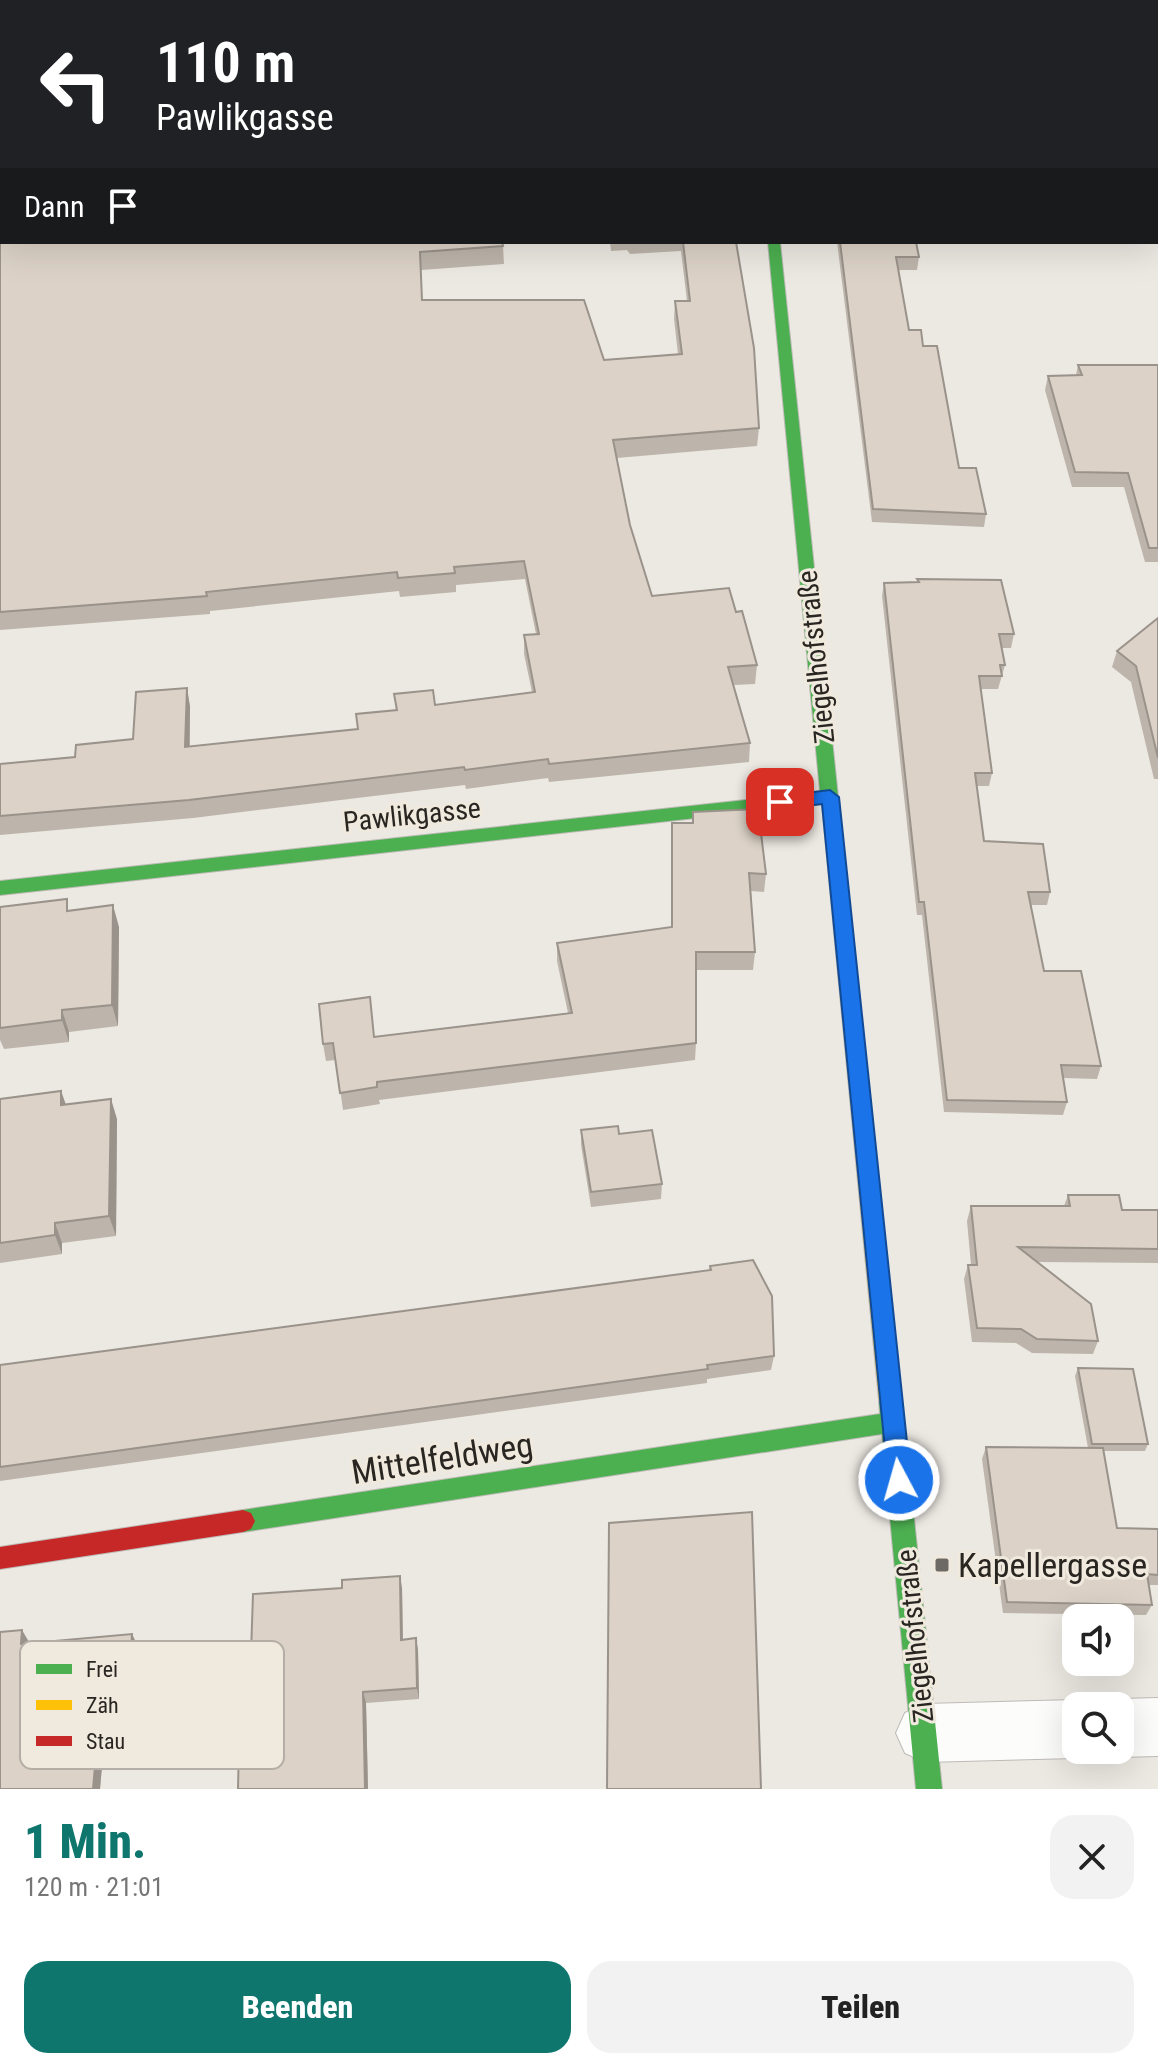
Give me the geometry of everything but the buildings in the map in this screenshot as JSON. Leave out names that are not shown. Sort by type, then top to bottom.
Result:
[{"type":"street","name":"Ziegelhofstraße","points":[[774,244],[929,1789]]},
{"type":"street","name":"Pawlikgasse","points":[[0,888],[830,797]]},
{"type":"street","name":"Mittelfeldweg","points":[[0,1558],[893,1422]]},
{"type":"street","points":[[1134,1728],[1158,1727]]},
{"type":"street","points":[[925,1733],[1062,1729]]},
{"type":"traffic: fast","points":[[774,244],[842,921]]},
{"type":"traffic: fast","points":[[0,888],[830,797]]},
{"type":"traffic: fast","points":[[890,1400],[929,1789]]},
{"type":"traffic: fast","points":[[243,1521],[893,1422]]},
{"type":"traffic: slow","points":[[842,921],[890,1400]]},
{"type":"traffic: jam","points":[[0,1558],[243,1521]]},
{"type":"place","name":"Kapellergasse","points":[[942,1565]]},
{"type":"route","points":[[780,802],[830,797],[899,1480]]}]
